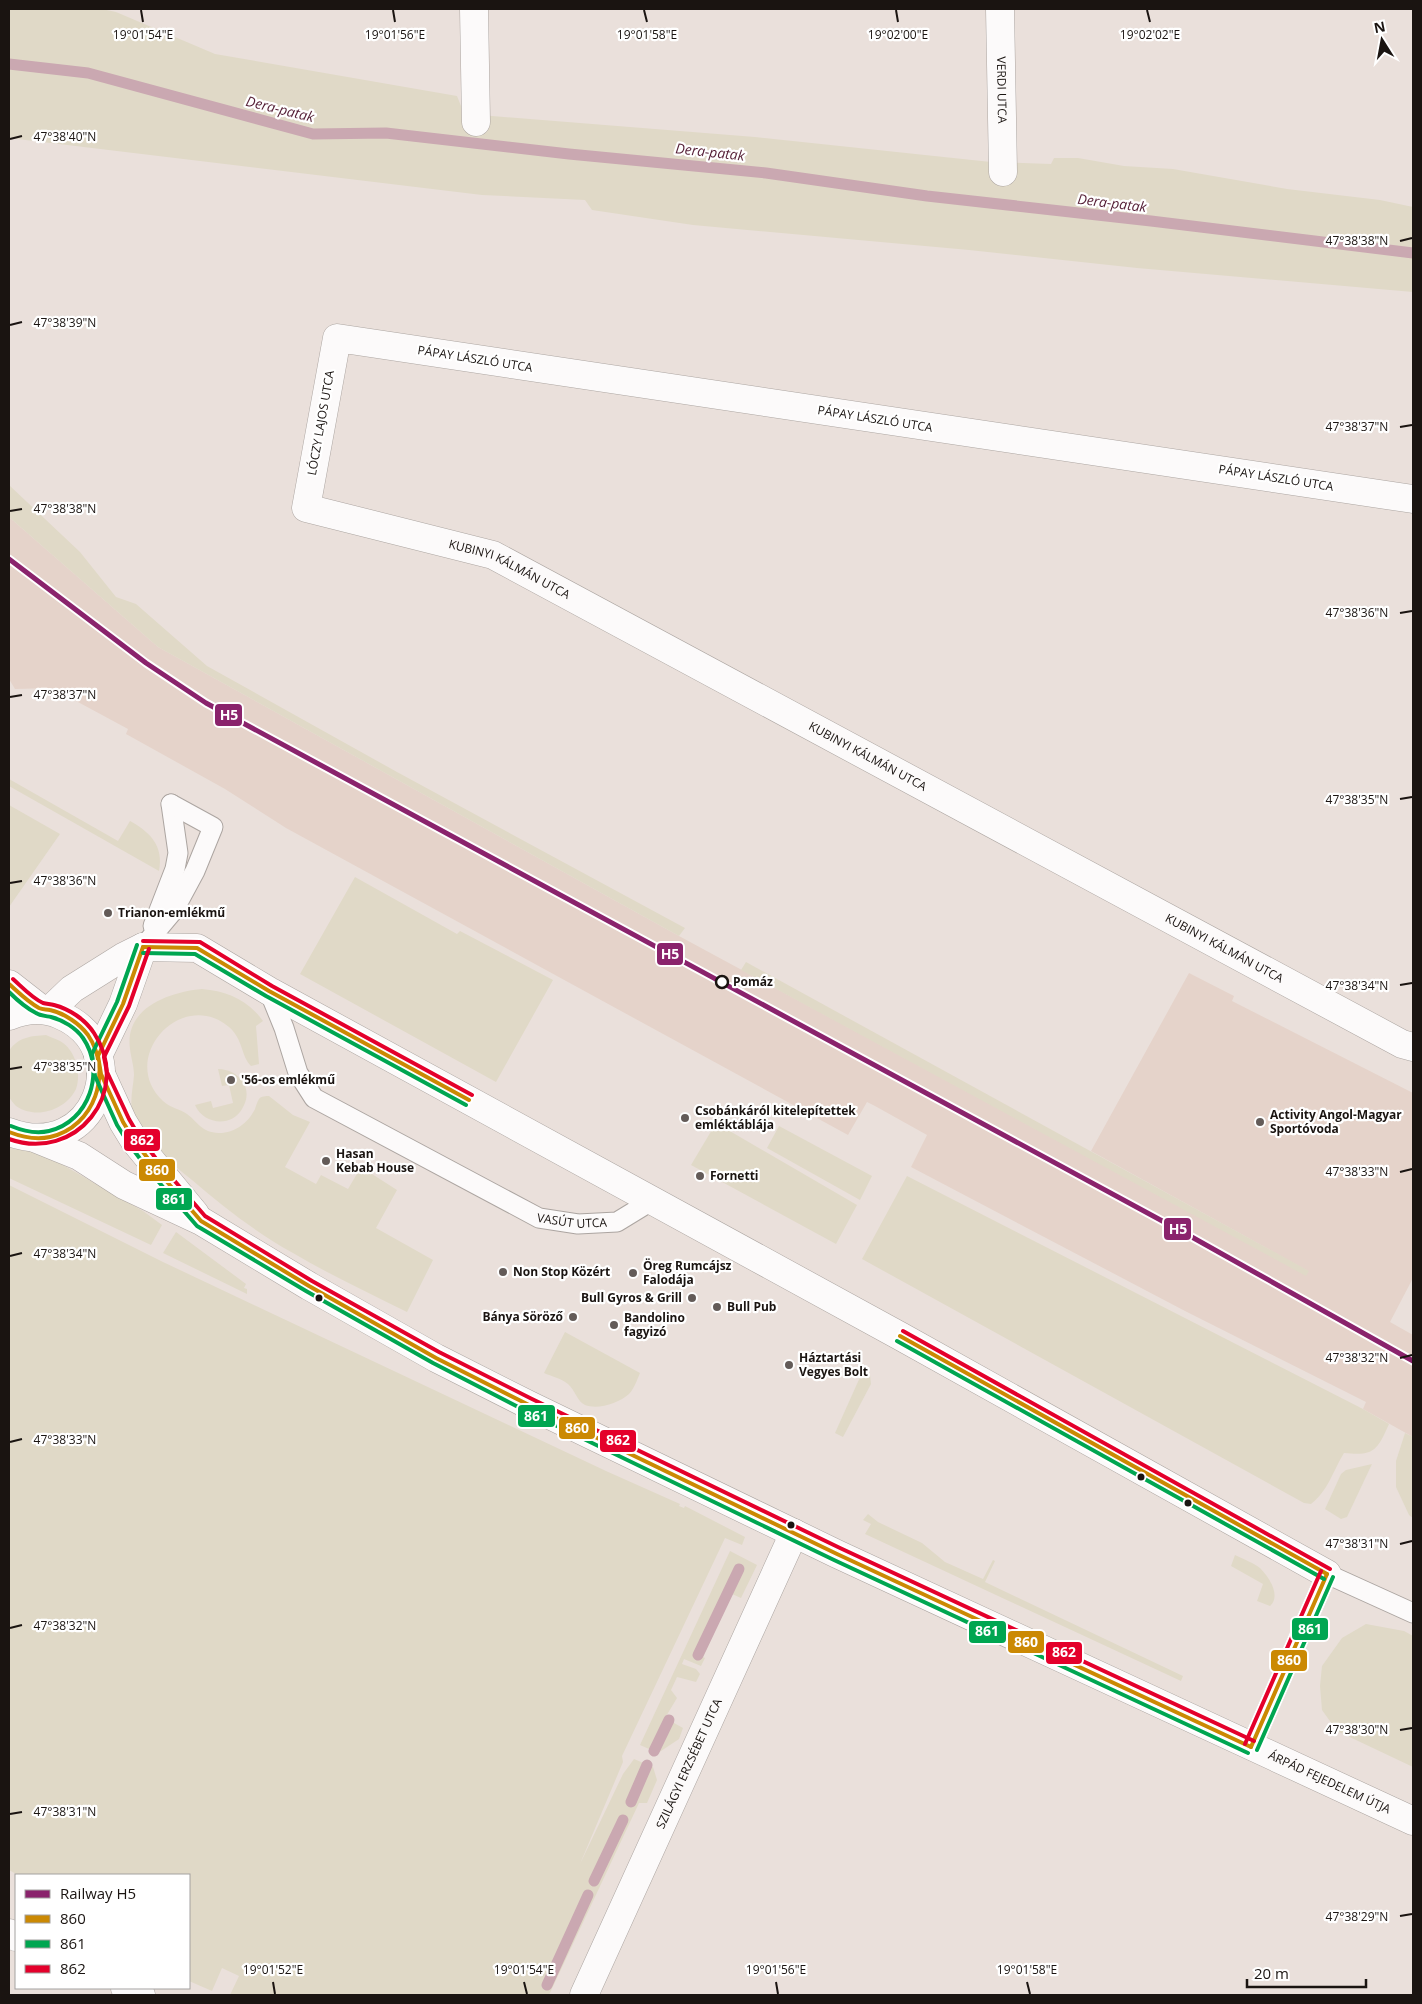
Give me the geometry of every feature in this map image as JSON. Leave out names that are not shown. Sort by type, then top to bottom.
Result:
[{"type":"street","points":[[474,9],[476,122]]},
{"type":"street","name":"VERDI UTCA","points":[[1000,9],[1003,172]]},
{"type":"street","name":"PÁPAY LÁSZLÓ UTCA","points":[[337,338],[1413,499]]},
{"type":"street","name":"LÓCZY LAJOS UTCA","points":[[306,508],[337,338]]},
{"type":"street","name":"KUBINYI KÁLMÁN UTCA","points":[[306,508],[493,555],[1402,1044],[1413,1047]]},
{"type":"street","points":[[9,1132],[20,1137],[37,1139],[57,1136],[75,1126],[89,1112],[98,1094],[100,1065],[144,947]]},
{"type":"street","points":[[9,1016],[20,1011],[46,1010],[72,989],[123,957],[144,947],[196,948],[269,991],[653,1200],[1327,1574]]},
{"type":"street","name":"ÁRPÁD FEJEDELEM ÚTJA","points":[[9,984],[46,1010],[72,1020],[88,1035],[120,1117],[134,1140],[201,1221]]},
{"type":"street","name":"ÁRPÁD FEJEDELEM ÚTJA","points":[[37,1139],[79,1156],[124,1185],[201,1221],[308,1286],[436,1358],[529,1405],[794,1533],[1413,1821]]},
{"type":"street","name":"SZILÁGYI ERZSÉBET UTCA","points":[[584,1995],[794,1533]]},
{"type":"street","points":[[127,1989],[141,1995]]},
{"type":"lane","points":[[171,804],[213,827],[195,871],[174,910],[144,947],[162,904],[178,853],[171,804]]},
{"type":"lane","name":"VASÚT UTCA","points":[[269,991],[284,1028],[298,1073],[314,1098],[539,1218],[578,1224],[617,1222],[653,1200]]},
{"type":"lane","points":[[1251,1747],[1327,1574],[1413,1613]]},
{"type":"shaded area","points":[[9,9],[102,9],[116,12],[215,54],[457,96],[463,111],[480,115],[755,137],[991,162],[1051,164],[1054,158],[1078,158],[1124,166],[1173,169],[1287,189],[1380,200],[1413,207],[1413,292],[1137,268],[969,250],[693,225],[592,210],[585,200],[482,195],[9,138]]},
{"type":"shaded area","points":[[9,485],[80,552],[116,597],[136,604],[207,666],[397,772],[685,928],[679,936],[158,647],[9,517]]},
{"type":"shaded area","points":[[9,517],[158,647],[679,936],[1306,1275],[1308,1271],[1091,1151],[1189,973],[1234,996],[1232,1001],[1413,1093],[1413,1278],[1390,1322],[1413,1335],[1413,1437],[1363,1409],[1366,1402],[1185,1311],[911,1167],[927,1135],[875,1106],[867,1102],[848,1135],[286,828],[225,789],[126,734],[128,729],[52,688],[15,689],[9,679]]},
{"type":"shaded area","points":[[9,779],[118,841],[130,821],[137,825],[149,835],[157,847],[160,862],[159,871],[9,786]]},
{"type":"shaded area","points":[[9,805],[60,834],[9,907]]},
{"type":"shaded area","points":[[355,877],[457,934],[460,931],[553,980],[496,1082],[300,974]]},
{"type":"shaded area","points":[[746,962],[1309,1271],[1306,1276],[741,970]]},
{"type":"shaded area","points":[[202,989],[228,994],[244,1002],[263,1021],[256,1026],[259,1064],[251,1066],[237,1037],[229,1027],[211,1017],[192,1016],[175,1021],[161,1033],[151,1048],[147,1066],[151,1084],[163,1101],[187,1114],[204,1129],[219,1133],[236,1129],[245,1123],[260,1098],[269,1096],[293,1115],[310,1122],[285,1167],[316,1184],[321,1175],[348,1189],[361,1167],[397,1190],[376,1228],[433,1260],[407,1312],[321,1269],[253,1228],[216,1200],[160,1152],[140,1127],[133,1114],[131,1103],[134,1068],[130,1049],[130,1035],[134,1023],[141,1013],[163,998]]},
{"type":"shaded area","points":[[46,1035],[60,1041],[70,1050],[78,1069],[78,1083],[71,1096],[58,1107],[50,1111],[32,1112],[16,1106],[9,1097],[9,1051],[21,1040]]},
{"type":"shaded area","points":[[218,1069],[232,1072],[238,1076],[246,1088],[247,1094],[246,1102],[237,1115],[224,1121],[210,1120],[195,1105],[211,1101],[213,1108],[233,1103],[229,1085],[222,1086]]},
{"type":"shaded area","points":[[716,1123],[857,1205],[836,1244],[691,1165]]},
{"type":"shaded area","points":[[779,1126],[872,1176],[860,1200],[767,1148]]},
{"type":"shaded area","points":[[9,1143],[27,1151],[42,1153],[143,1211],[162,1225],[151,1245],[9,1178]]},
{"type":"shaded area","points":[[907,1176],[1363,1409],[1389,1424],[1381,1440],[1373,1450],[1368,1452],[1362,1454],[1344,1453],[1322,1493],[1311,1504],[1304,1503],[862,1259]]},
{"type":"shaded area","points":[[9,1185],[163,1262],[680,1504],[679,1506],[684,1508],[685,1506],[745,1537],[742,1545],[725,1538],[622,1756],[623,1762],[580,1864],[623,1774],[634,1759],[653,1767],[657,1780],[647,1803],[639,1803],[549,1995],[230,1995],[239,1976],[222,1968],[212,1991],[190,1981],[190,1874],[16,1874],[9,1870]]},
{"type":"shaded area","points":[[176,1232],[246,1284],[244,1288],[247,1289],[247,1294],[163,1253]]},
{"type":"shaded area","points":[[565,1332],[640,1373],[629,1394],[608,1405],[596,1407],[585,1405],[566,1382],[544,1373]]},
{"type":"shaded area","points":[[861,1375],[870,1375],[871,1384],[843,1437],[835,1433]]},
{"type":"shaded area","points":[[1405,1433],[1413,1437],[1413,1518],[1409,1515],[1396,1487],[1396,1461]]},
{"type":"shaded area","points":[[1372,1464],[1347,1517],[1341,1519],[1325,1509],[1341,1474],[1346,1470]]},
{"type":"shaded area","points":[[868,1514],[878,1522],[922,1543],[945,1562],[983,1579],[993,1560],[995,1561],[985,1582],[1183,1676],[1181,1681],[865,1534],[871,1524],[863,1520]]},
{"type":"shaded area","points":[[730,1551],[757,1565],[741,1598],[732,1594],[703,1657],[705,1658],[701,1666],[684,1659],[682,1664],[696,1669],[700,1674],[696,1682],[677,1677],[671,1690],[677,1698],[665,1718],[683,1728],[679,1739],[658,1753],[640,1745]]},
{"type":"shaded area","points":[[1235,1555],[1258,1566],[1267,1577],[1274,1592],[1273,1602],[1270,1606],[1257,1601],[1263,1584],[1231,1566]]},
{"type":"shaded area","points":[[1366,1624],[1404,1631],[1413,1636],[1413,1767],[1337,1731],[1322,1710],[1320,1686],[1322,1666],[1342,1638]]},
{"type":"waterway","name":"Dera-patak","points":[[9,64],[88,73],[313,134],[386,133],[569,154],[766,173],[927,196],[1413,253]]},
{"type":"waterway","points":[[698,1655],[739,1569]]},
{"type":"waterway","points":[[654,1751],[669,1720]]},
{"type":"waterway","points":[[631,1802],[647,1765]]},
{"type":"waterway","points":[[594,1881],[623,1820]]},
{"type":"waterway","points":[[547,1985],[588,1895]]},
{"type":"rail line","name":"H5","points":[[9,559],[146,663],[206,703],[1190,1236],[1413,1361]]},
{"type":"transit line","name":"862","points":[[143,941],[200,942],[272,986],[472,1095]]},
{"type":"transit line","name":"861","points":[[137,945],[117,1002],[92,1054],[95,1076],[117,1125],[129,1144],[150,1172],[197,1226],[433,1363],[526,1411],[834,1560],[1248,1753]]},
{"type":"transit line","name":"860","points":[[143,947],[123,1004],[98,1056],[101,1074],[123,1122],[134,1140],[155,1168],[201,1221],[309,1286],[436,1358],[529,1405],[837,1554],[1251,1747]]},
{"type":"transit line","name":"860","points":[[143,947],[197,948],[269,991],[469,1100]]},
{"type":"transit line","name":"862","points":[[149,949],[129,1006],[104,1057],[107,1072],[139,1136],[160,1164],[205,1216],[312,1281],[439,1352],[532,1399],[840,1548],[1254,1741]]},
{"type":"transit line","name":"861","points":[[143,953],[195,954],[266,996],[466,1105]]},
{"type":"transit line","name":"862","points":[[9,1139],[33,1144],[56,1141],[76,1132],[91,1117],[102,1099],[107,1078],[104,1055],[94,1033],[86,1023],[65,1009],[39,1001],[13,979]]},
{"type":"transit line","name":"860","points":[[9,984],[40,1009],[61,1014],[81,1027],[88,1035],[99,1065],[99,1081],[95,1096],[88,1110],[78,1122],[66,1131],[45,1138],[29,1138],[9,1132]]},
{"type":"transit line","name":"861","points":[[9,992],[32,1011],[60,1020],[77,1031],[90,1051],[93,1065],[93,1080],[90,1094],[74,1117],[63,1126],[44,1132],[30,1132],[11,1126]]},
{"type":"transit line","name":"862","points":[[903,1331],[1330,1569]]},
{"type":"transit line","name":"860","points":[[900,1336],[1327,1574]]},
{"type":"transit line","name":"861","points":[[897,1341],[1324,1579]]},
{"type":"transit line","name":"862","points":[[1245,1744],[1321,1571]]},
{"type":"transit line","name":"860","points":[[1251,1747],[1327,1574]]},
{"type":"transit line","name":"861","points":[[1257,1750],[1333,1577]]},
{"type":"place","name":"Trianon-emlékmű","points":[[108,913]]},
{"type":"place","name":"Pomáz","points":[[722,982]]},
{"type":"place","name":"'56-os emlékmű","points":[[231,1080]]},
{"type":"place","name":"Csobánkáról kitelepítettek emléktáblája","points":[[685,1118]]},
{"type":"place","name":"Activity Angol-Magyar Sportóvoda","points":[[1260,1122]]},
{"type":"place","name":"Hasan Kebab House","points":[[326,1161]]},
{"type":"place","name":"Fornetti","points":[[700,1176]]},
{"type":"place","name":"Non Stop Közért","points":[[503,1272]]},
{"type":"place","name":"Öreg Rumcájsz Falodája","points":[[633,1273]]},
{"type":"place","name":"Bull Gyros & Grill","points":[[692,1298]]},
{"type":"place","name":"Bull Pub","points":[[717,1307]]},
{"type":"place","name":"Bánya Söröző","points":[[573,1317]]},
{"type":"place","name":"Bandolino fagyizó","points":[[614,1325]]},
{"type":"place","name":"Háztartási Vegyes Bolt","points":[[789,1365]]}]
